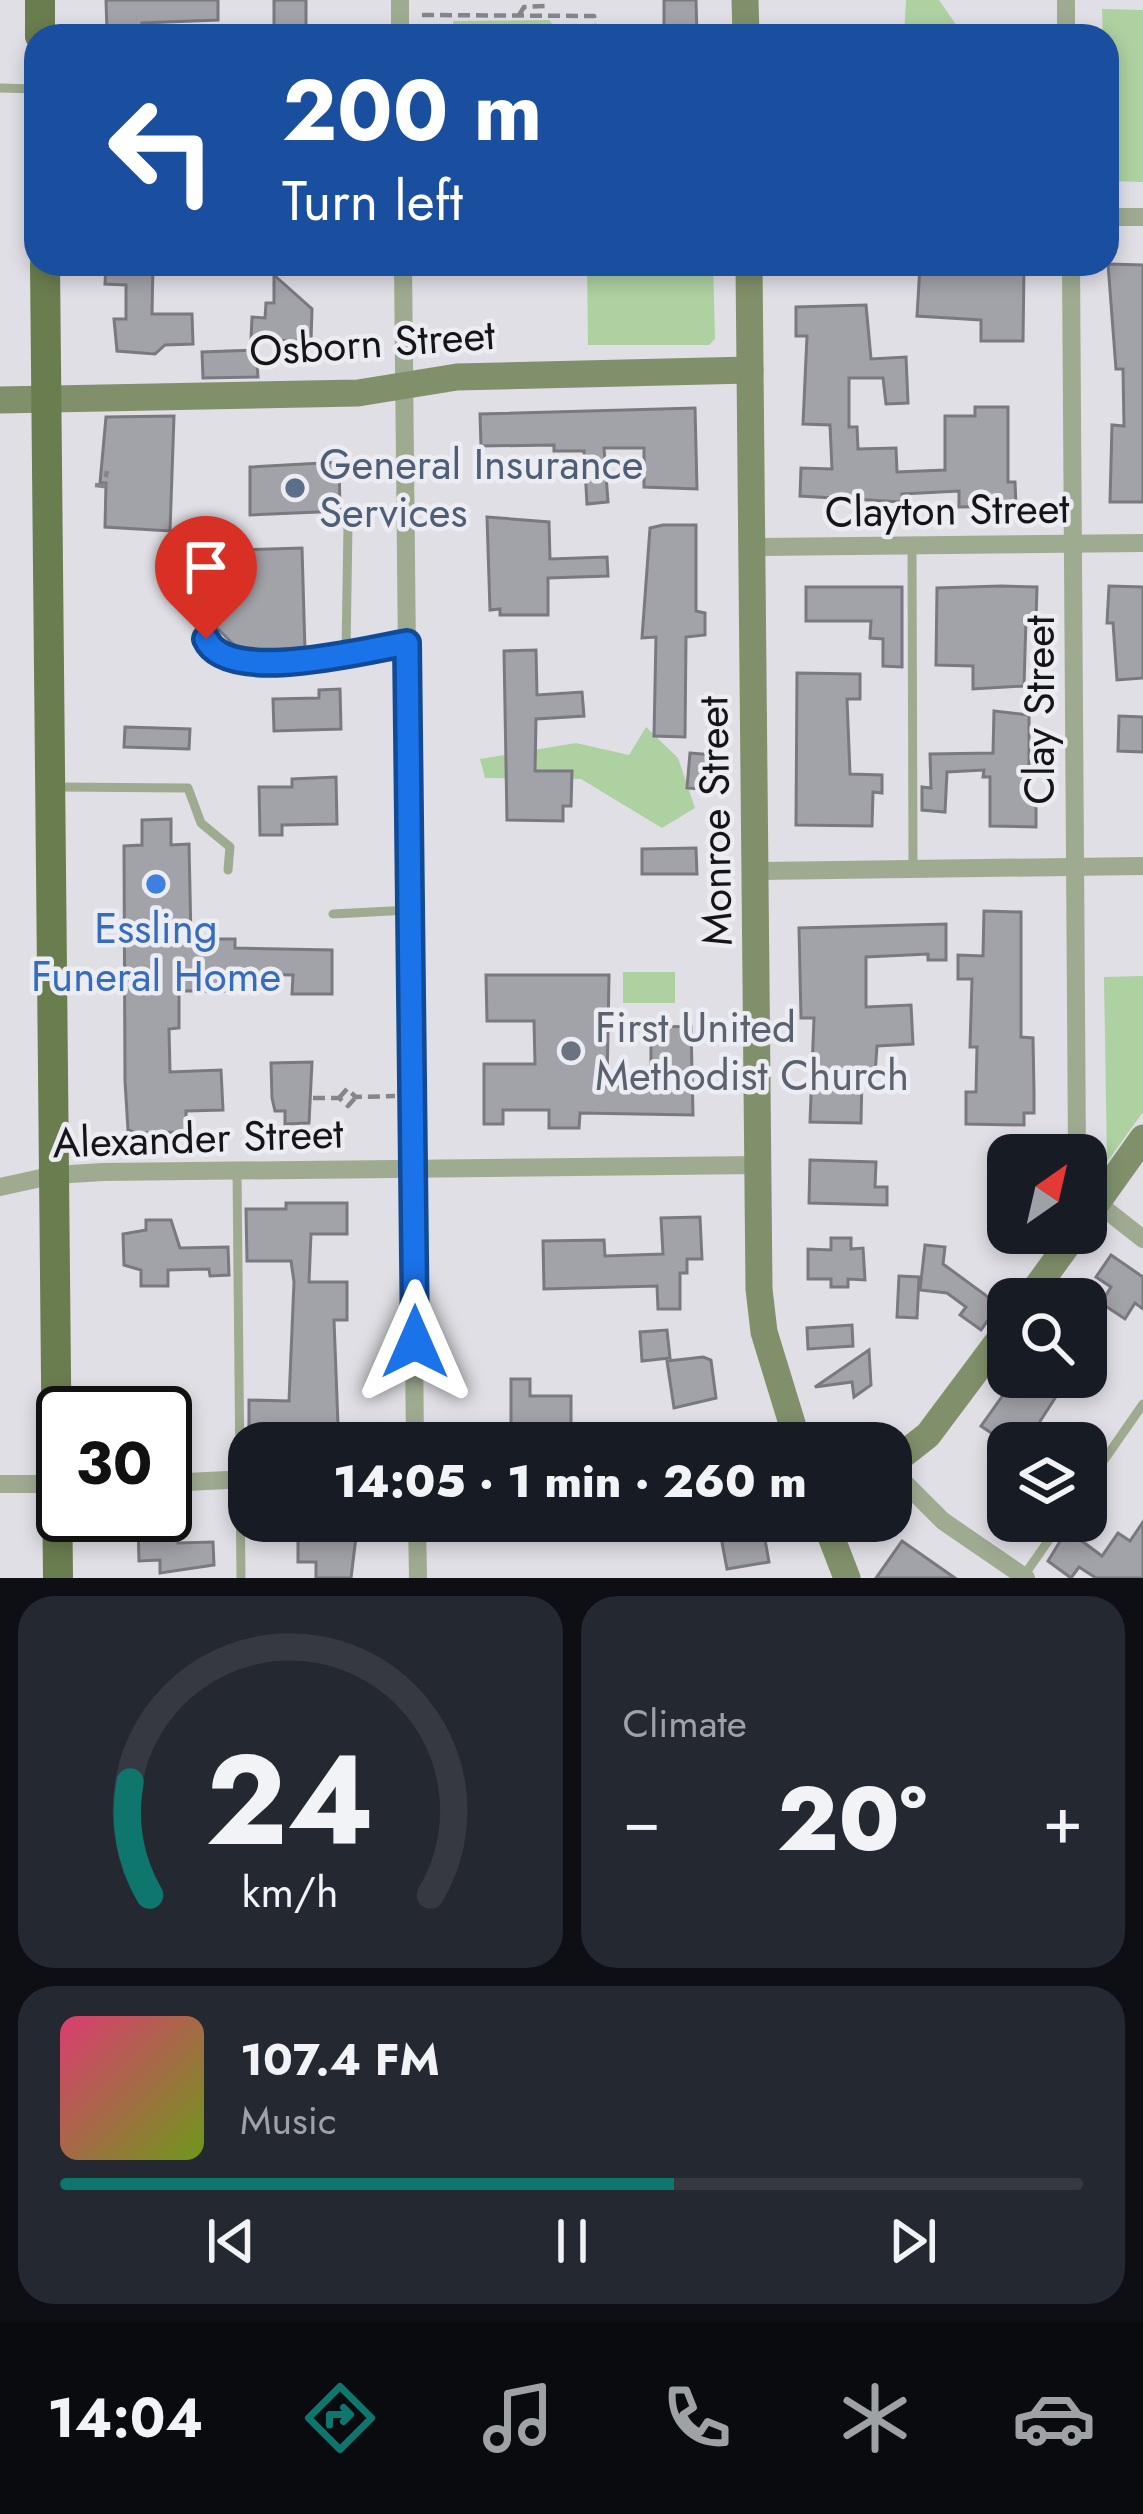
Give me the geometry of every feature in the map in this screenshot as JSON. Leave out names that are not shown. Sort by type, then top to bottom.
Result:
[{"type":"main road","points":[[45,276],[58,1386]]},
{"type":"main road","name":"Monroe Street","points":[[749,276],[761,1312],[792,1422]]},
{"type":"main road","name":"Osborn Street","points":[[0,400],[358,393],[406,382],[750,370]]},
{"type":"main road","points":[[1107,1183],[1143,1138]]},
{"type":"main road","points":[[912,1449],[928,1435],[987,1356]]},
{"type":"main road","points":[[58,1578],[59,1542]]},
{"type":"main road","points":[[833,1542],[847,1578]]},
{"type":"street","points":[[403,276],[416,1422]]},
{"type":"street","name":"Clay Street","points":[[1071,276],[1077,1134]]},
{"type":"street","name":"Clayton Street","points":[[752,547],[1143,543]]},
{"type":"street","points":[[758,871],[1143,866]]},
{"type":"street","name":"Alexander Street","points":[[0,1187],[55,1174],[759,1165]]},
{"type":"street","points":[[1107,1217],[1143,1239]]},
{"type":"street","points":[[192,1482],[228,1480]]},
{"type":"street","points":[[0,1484],[36,1484]]},
{"type":"street","points":[[912,1489],[943,1521],[1024,1577]]},
{"type":"street","points":[[417,1542],[418,1578]]},
{"type":"lane","points":[[346,652],[348,524]]},
{"type":"lane","points":[[912,548],[913,869]]},
{"type":"lane","points":[[206,639],[221,656],[241,661],[310,662],[407,643]]},
{"type":"lane","points":[[51,786],[188,788],[201,823],[230,848],[228,870]]},
{"type":"lane","points":[[332,914],[410,910]]},
{"type":"lane","points":[[236,1170],[244,1422]]},
{"type":"lane","points":[[1107,1456],[1143,1404]]},
{"type":"lane","points":[[241,1578],[243,1542]]},
{"type":"lane","points":[[1024,1577],[1048,1542]]},
{"type":"path","points":[[519,15],[524,7],[544,6],[543,15]]},
{"type":"path","points":[[573,16],[573,24]]},
{"type":"path","points":[[400,18],[595,16],[595,24]]},
{"type":"path","points":[[94,485],[104,486],[107,471]]},
{"type":"path","points":[[339,1098],[347,1089],[356,1097],[412,1096]]},
{"type":"path","points":[[313,1098],[339,1098],[348,1106],[356,1097]]},
{"type":"green space","points":[[906,0],[939,0],[956,24],[905,24]]},
{"type":"green space","points":[[1102,9],[1143,10],[1143,182],[1119,181],[1119,24],[1102,24]]},
{"type":"green space","points":[[549,20],[552,24],[453,24]]},
{"type":"green space","points":[[587,276],[713,276],[715,339],[709,345],[588,345]]},
{"type":"green space","points":[[646,727],[678,758],[695,808],[662,828],[581,779],[485,778],[480,759],[576,743],[629,755]]},
{"type":"green space","points":[[623,972],[675,972],[675,1003],[623,1003]]},
{"type":"green space","points":[[1143,976],[1143,1112],[1107,1162],[1107,1134],[1104,977]]},
{"type":"building","points":[[106,0],[218,0],[218,20],[107,24]]},
{"type":"building","points":[[274,0],[306,0],[306,24],[274,24]]},
{"type":"building","points":[[664,0],[696,0],[697,24],[664,24]]},
{"type":"building","points":[[1119,264],[1143,265],[1143,502],[1110,502],[1112,425],[1124,426],[1123,369],[1116,369],[1109,276],[1119,276]]},
{"type":"building","points":[[105,276],[153,276],[152,314],[192,314],[193,344],[165,345],[155,354],[117,351],[114,319],[126,319],[126,285],[105,284]]},
{"type":"building","points":[[275,276],[312,309],[311,341],[251,340],[252,317],[265,318],[266,303],[274,303]]},
{"type":"building","points":[[919,276],[1024,276],[1023,341],[981,341],[981,320],[917,316]]},
{"type":"building","points":[[866,305],[871,359],[906,357],[908,403],[886,404],[883,378],[849,378],[849,427],[857,427],[858,449],[896,448],[897,472],[945,470],[945,416],[975,416],[975,407],[1008,407],[1008,482],[1015,482],[1016,506],[959,507],[959,491],[902,494],[902,502],[800,496],[801,468],[832,469],[830,425],[803,424],[807,336],[796,336],[796,307]]},
{"type":"building","points":[[256,350],[258,377],[203,378],[202,352]]},
{"type":"building","points":[[695,408],[697,489],[644,487],[644,448],[604,448],[608,502],[587,504],[584,451],[554,451],[554,445],[481,446],[480,414]]},
{"type":"building","points":[[174,416],[170,531],[105,527],[106,483],[100,483],[106,417]]},
{"type":"building","name":"General Insurance Services","points":[[339,462],[340,511],[250,515],[250,467]]},
{"type":"building","points":[[487,517],[549,522],[550,559],[607,557],[608,576],[548,578],[548,615],[500,615],[500,609],[490,610]]},
{"type":"building","points":[[696,525],[696,611],[705,613],[705,635],[686,637],[685,737],[654,736],[656,637],[642,638],[650,528]]},
{"type":"building","points":[[302,548],[305,651],[240,651],[216,627],[228,613],[226,601],[242,597],[240,550]]},
{"type":"building","points":[[1109,586],[1143,587],[1143,678],[1117,680],[1113,623],[1107,623]]},
{"type":"building","points":[[806,587],[902,587],[902,667],[883,666],[883,639],[870,638],[871,621],[806,621]]},
{"type":"building","points":[[1037,587],[1036,619],[1026,619],[1024,686],[973,689],[973,666],[936,665],[937,588]]},
{"type":"building","points":[[536,650],[537,695],[582,692],[584,716],[536,719],[535,771],[572,771],[571,806],[563,806],[563,821],[507,820],[504,651]]},
{"type":"building","points":[[797,673],[860,674],[860,699],[847,699],[850,774],[882,775],[882,793],[873,792],[872,826],[796,825]]},
{"type":"building","points":[[340,689],[341,729],[274,731],[273,699],[319,698],[319,690]]},
{"type":"building","points":[[994,711],[1029,715],[1029,797],[1036,797],[1036,827],[990,826],[990,777],[983,777],[984,770],[947,772],[945,812],[922,810],[922,787],[931,788],[930,754],[993,753]]},
{"type":"building","points":[[1119,716],[1143,717],[1143,752],[1118,751]]},
{"type":"building","points":[[125,727],[190,729],[189,749],[124,747]]},
{"type":"building","points":[[690,753],[715,755],[712,790],[687,788]]},
{"type":"building","points":[[336,777],[337,824],[282,825],[282,835],[260,835],[259,787],[292,787],[292,779]]},
{"type":"building","points":[[171,819],[171,845],[189,844],[191,939],[235,939],[235,948],[332,950],[332,994],[292,994],[293,975],[235,974],[235,991],[179,991],[179,1028],[169,1029],[170,1072],[221,1070],[223,1110],[186,1111],[186,1132],[136,1133],[128,1130],[125,1081],[124,846],[142,845],[142,820]]},
{"type":"building","points":[[696,848],[697,874],[642,874],[642,849]]},
{"type":"building","points":[[984,911],[1021,912],[1021,1037],[1033,1038],[1034,1092],[1034,1113],[1024,1113],[1024,1125],[966,1124],[966,1092],[976,1092],[977,1047],[970,1047],[972,979],[958,979],[958,955],[983,956]]},
{"type":"building","points":[[946,924],[946,960],[928,960],[928,954],[866,957],[866,1007],[911,1005],[913,1044],[877,1046],[875,1074],[862,1074],[861,1123],[810,1122],[814,1018],[801,1018],[799,928]]},
{"type":"building","name":"First United Methodist Church","points":[[486,975],[609,975],[607,1086],[651,1086],[651,1026],[691,1027],[693,1115],[580,1113],[579,1128],[549,1128],[549,1110],[503,1110],[503,1124],[484,1124],[484,1064],[535,1064],[534,1021],[487,1021]]},
{"type":"building","points":[[312,1062],[309,1123],[285,1124],[285,1111],[275,1111],[272,1098],[271,1063]]},
{"type":"building","points":[[810,1160],[876,1162],[875,1187],[887,1187],[887,1205],[809,1203]]},
{"type":"building","points":[[286,1203],[347,1203],[347,1234],[311,1234],[309,1282],[347,1282],[347,1320],[334,1320],[338,1422],[249,1422],[249,1400],[289,1401],[294,1282],[291,1261],[247,1261],[246,1209],[286,1209]]},
{"type":"building","points":[[700,1217],[702,1259],[687,1259],[687,1273],[680,1273],[680,1309],[658,1309],[657,1286],[544,1289],[543,1241],[604,1240],[605,1256],[663,1254],[661,1218]]},
{"type":"building","points":[[146,1220],[171,1220],[180,1248],[228,1247],[229,1275],[210,1276],[209,1269],[168,1270],[168,1286],[141,1286],[141,1270],[124,1265],[123,1234],[146,1230]]},
{"type":"building","points":[[831,1238],[851,1238],[851,1249],[863,1248],[865,1280],[848,1279],[848,1287],[831,1287],[831,1279],[808,1279],[808,1249],[831,1250]]},
{"type":"building","points":[[925,1245],[945,1247],[943,1264],[987,1296],[987,1322],[981,1330],[960,1315],[966,1307],[947,1293],[920,1290]]},
{"type":"building","points":[[1111,1255],[1143,1277],[1143,1309],[1135,1303],[1125,1319],[1107,1307],[1111,1287],[1107,1278],[1096,1277]]},
{"type":"building","points":[[899,1276],[919,1277],[917,1318],[897,1317]]},
{"type":"building","points":[[852,1325],[853,1346],[808,1349],[807,1328]]},
{"type":"building","points":[[667,1330],[670,1358],[642,1361],[640,1332]]},
{"type":"building","points":[[869,1350],[871,1385],[854,1397],[852,1382],[815,1387]]},
{"type":"building","points":[[711,1360],[716,1398],[674,1408],[667,1361]]},
{"type":"building","points":[[511,1379],[530,1379],[530,1396],[571,1396],[571,1422],[511,1422]]},
{"type":"building","points":[[1001,1398],[1055,1398],[1040,1422],[987,1422],[987,1430],[981,1426]]},
{"type":"building","points":[[1143,1522],[1143,1578],[1096,1578],[1079,1567],[1071,1578],[1048,1561],[1060,1542],[1083,1542],[1102,1556],[1118,1533],[1130,1541]]},
{"type":"building","points":[[138,1542],[213,1542],[214,1565],[160,1573],[160,1560],[139,1561]]},
{"type":"building","points":[[298,1542],[355,1542],[351,1578],[316,1578],[316,1562],[298,1562]]},
{"type":"building","points":[[722,1542],[765,1542],[769,1562],[727,1569]]},
{"type":"building","points":[[903,1542],[955,1578],[876,1578]]},
{"type":"place","name":"General Insurance Services","points":[[295,488]]},
{"type":"place","name":"Essling Funeral Home","points":[[156,884]]},
{"type":"place","name":"First United Methodist Church","points":[[571,1051]]},
{"type":"route","points":[[206,639],[221,656],[241,661],[310,662],[407,643],[415,1342]]}]
